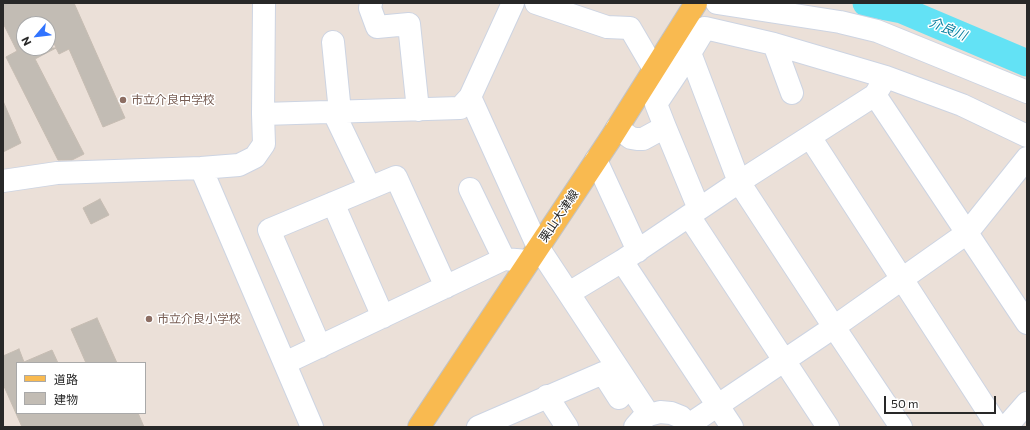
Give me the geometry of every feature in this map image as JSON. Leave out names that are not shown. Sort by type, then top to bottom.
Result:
[{"type":"main road","name":"栗山大津線","points":[[419,427],[617,128],[696,3]]},
{"type":"street","points":[[3,182],[57,173],[201,168],[240,165],[255,157],[264,144],[264,3]]},
{"type":"street","points":[[371,3],[370,8],[377,27],[409,24],[418,110]]},
{"type":"street","points":[[263,114],[460,108],[470,96],[513,3]]},
{"type":"street","points":[[536,3],[607,27],[630,28],[654,69]]},
{"type":"street","points":[[717,3],[840,22],[877,31],[1027,92]]},
{"type":"street","points":[[828,427],[788,366],[694,212],[656,104],[705,28],[774,44],[881,86],[962,104],[1027,136]]},
{"type":"street","points":[[334,42],[337,112],[370,188]]},
{"type":"street","points":[[774,44],[792,93]]},
{"type":"street","points":[[690,53],[740,182],[837,332],[901,427]]},
{"type":"street","points":[[569,293],[630,256],[694,212],[810,137],[881,86]]},
{"type":"street","points":[[881,86],[967,233],[1027,323]]},
{"type":"street","points":[[470,96],[533,254],[569,293],[640,422]]},
{"type":"street","points":[[617,128],[631,138],[643,139],[665,127]]},
{"type":"street","points":[[810,137],[998,427]]},
{"type":"street","points":[[640,422],[660,412],[671,413],[681,417],[695,426],[724,416],[788,366],[906,285],[961,251],[967,233],[1027,158]]},
{"type":"street","points":[[596,160],[630,256],[724,416]]},
{"type":"street","points":[[201,168],[312,427]]},
{"type":"street","points":[[320,347],[269,230],[396,177],[446,287]]},
{"type":"street","points":[[470,189],[504,259]]},
{"type":"street","points":[[333,203],[383,317]]},
{"type":"street","points":[[285,363],[504,259],[533,254]]},
{"type":"street","points":[[478,427],[603,373],[640,422]]},
{"type":"street","points":[[547,396],[567,427]]},
{"type":"street","points":[[1006,427],[1027,403]]},
{"type":"building","points":[[3,3],[74,3],[125,118],[103,127],[69,49],[59,54],[56,48],[56,16],[16,16],[16,49],[3,23]]},
{"type":"building","points":[[16,52],[16,56],[41,56],[35,59],[84,154],[72,160],[58,160],[6,57]]},
{"type":"building","points":[[3,101],[21,143],[3,152]]},
{"type":"building","points":[[100,199],[109,215],[91,224],[83,208]]},
{"type":"building","points":[[97,318],[117,362],[86,362],[71,329]]},
{"type":"building","points":[[19,349],[24,362],[16,362],[16,413],[3,384],[3,356]]},
{"type":"building","points":[[52,350],[58,362],[24,362]]},
{"type":"building","points":[[16,414],[138,414],[144,427],[22,427]]},
{"type":"waterway","name":"介良川","points":[[866,3],[902,10],[1027,63]]},
{"type":"place","name":"市立介良中学校","points":[[123,100]]},
{"type":"place","name":"市立介良小学校","points":[[149,319]]}]
